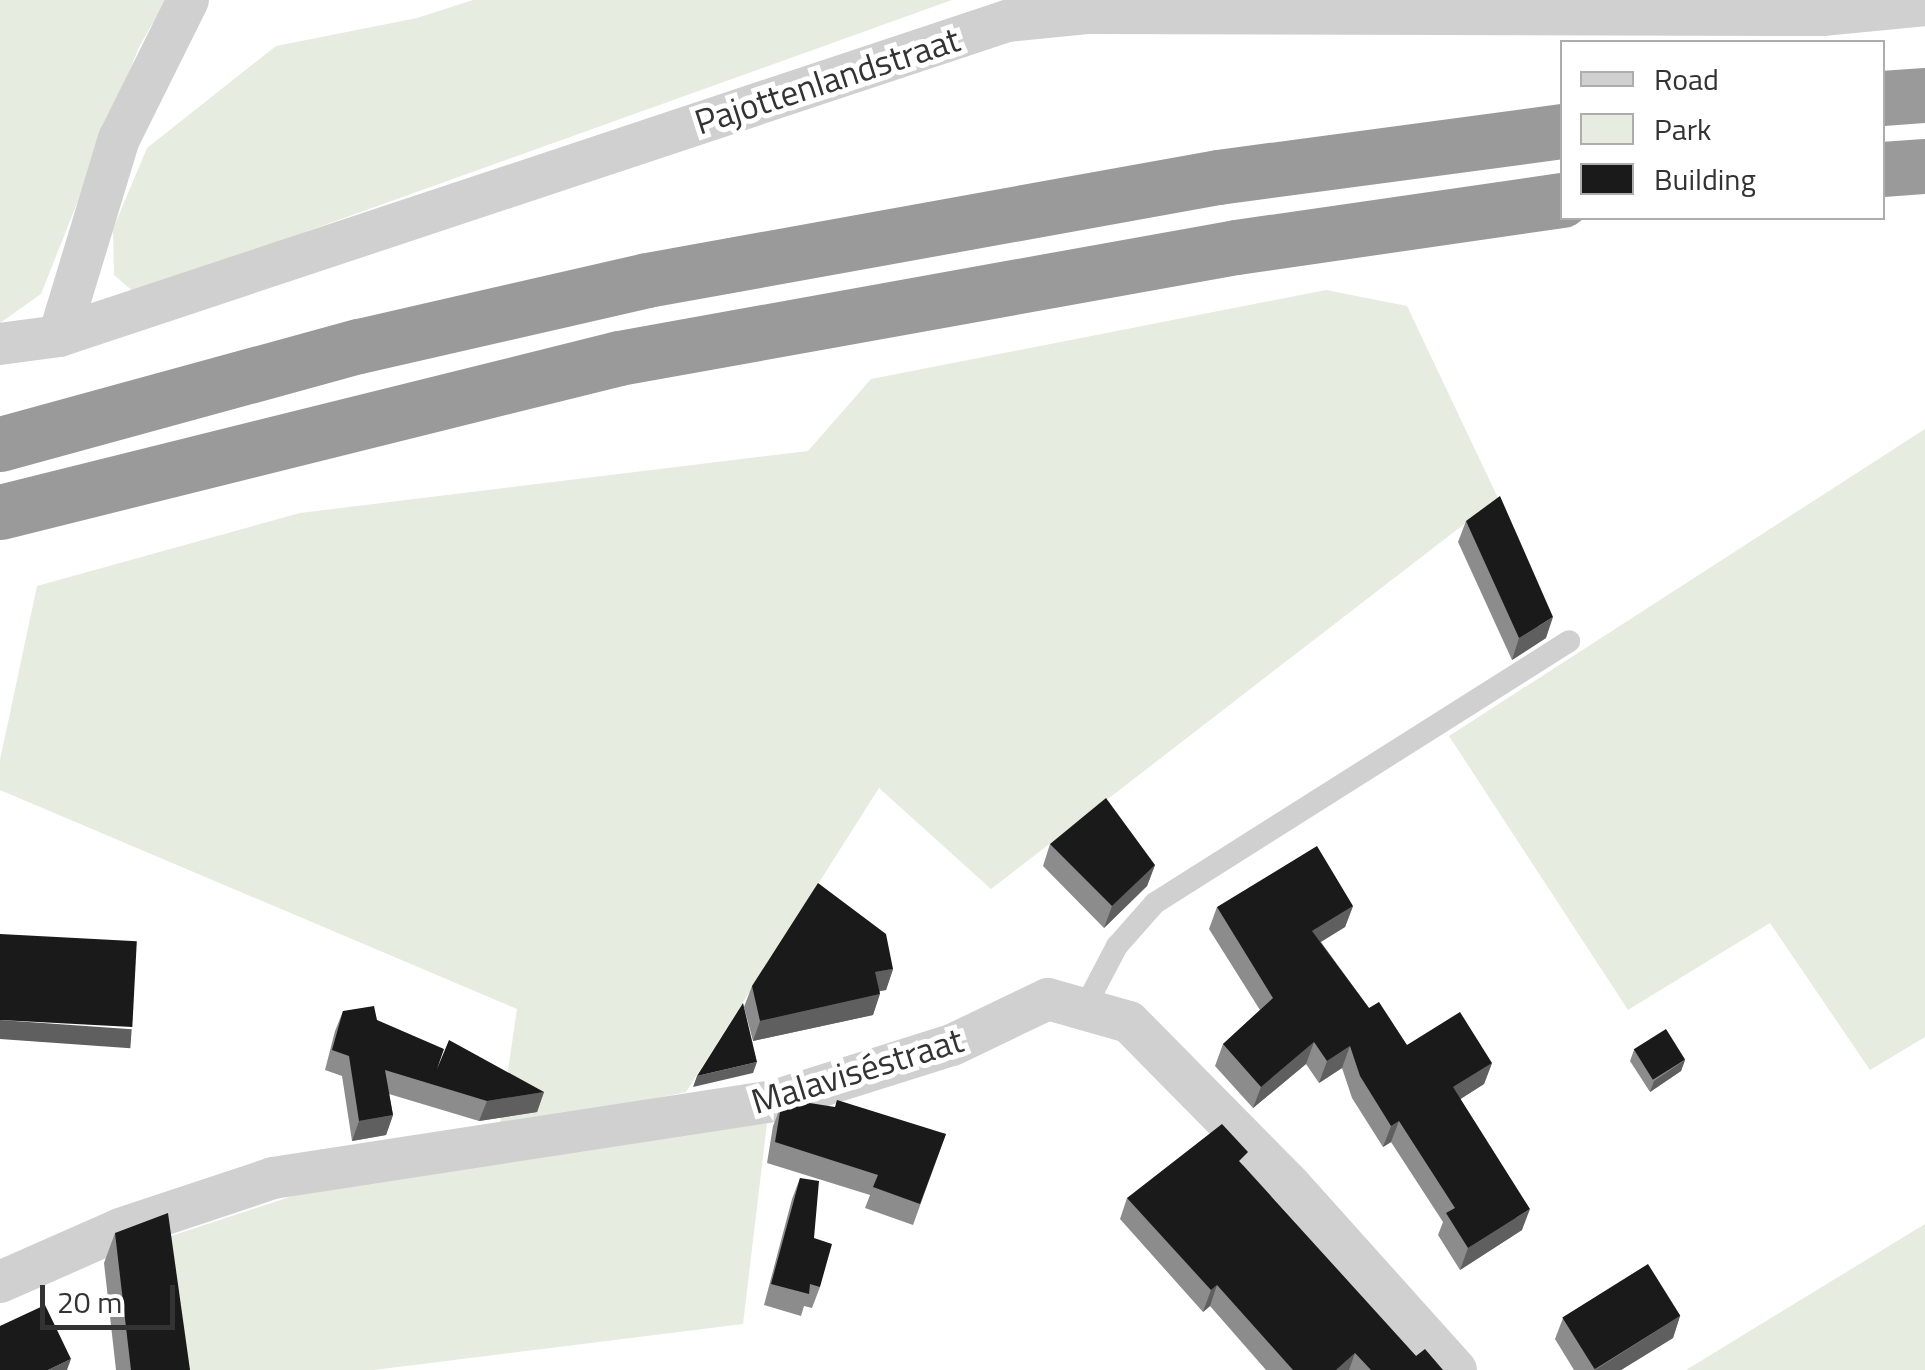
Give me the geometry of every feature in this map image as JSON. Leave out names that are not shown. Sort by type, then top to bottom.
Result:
[{"type":"highway","points":[[1885,98],[1925,94]]},
{"type":"highway","points":[[0,444],[358,346],[647,280],[1218,176],[1560,131]]},
{"type":"highway","points":[[1885,168],[1925,166]]},
{"type":"highway","points":[[0,512],[620,358],[1236,247],[1560,200]]},
{"type":"street","points":[[59,336],[118,139],[188,0]]},
{"type":"street","name":"Pajottenlandstraat","points":[[0,344],[59,336],[1007,22],[1088,14],[1822,14],[1925,5]]},
{"type":"street","name":"Malaviséstraat","points":[[0,1282],[120,1229],[273,1178],[774,1101],[952,1044],[1048,999],[1086,1005],[1129,1022],[1289,1184],[1456,1370]]},
{"type":"lane","points":[[1086,1005],[1117,946],[1155,903],[1569,642]]},
{"type":"green space","points":[[0,0],[166,0],[139,47],[41,294],[0,323]]},
{"type":"green space","points":[[473,0],[952,0],[135,293],[114,275],[113,229],[147,148],[276,46],[417,18]]},
{"type":"green space","points":[[1326,290],[1407,306],[1498,498],[991,889],[879,788],[686,1092],[499,1131],[517,1009],[0,790],[0,760],[37,586],[300,513],[808,451],[871,379]]},
{"type":"green space","points":[[1925,429],[1925,1037],[1870,1070],[1770,923],[1628,1010],[1449,736]]},
{"type":"green space","points":[[767,1123],[743,1324],[374,1370],[173,1370],[156,1241],[350,1177]]},
{"type":"green space","points":[[1925,1224],[1925,1370],[1686,1370]]},
{"type":"building","points":[[1500,496],[1553,617],[1519,638],[1466,521]]},
{"type":"building","points":[[1106,798],[1155,865],[1112,906],[1050,844]]},
{"type":"building","points":[[1317,846],[1353,906],[1312,931],[1369,1008],[1379,1002],[1407,1045],[1460,1012],[1492,1063],[1453,1087],[1530,1209],[1468,1248],[1446,1213],[1455,1208],[1399,1121],[1391,1126],[1360,1076],[1350,1046],[1327,1061],[1314,1042],[1261,1087],[1223,1044],[1273,998],[1217,907]]},
{"type":"building","points":[[818,883],[886,934],[893,969],[875,972],[880,994],[760,1021],[752,986]]},
{"type":"building","points":[[0,934],[137,941],[132,1027],[0,1020]]},
{"type":"building","points":[[743,1003],[757,1062],[697,1076]]},
{"type":"building","points":[[374,1006],[377,1020],[444,1049],[437,1069],[449,1040],[544,1092],[487,1101],[385,1070],[393,1115],[359,1121],[349,1056],[332,1050],[343,1011]]},
{"type":"building","points":[[1666,1029],[1685,1060],[1653,1080],[1634,1049]]},
{"type":"building","points":[[837,1100],[946,1134],[920,1204],[873,1187],[878,1175],[775,1142],[781,1106],[797,1101],[835,1107]]},
{"type":"building","points":[[1222,1124],[1248,1152],[1239,1161],[1416,1356],[1425,1349],[1443,1370],[1371,1370],[1355,1353],[1336,1370],[1293,1370],[1217,1285],[1211,1290],[1127,1198]]},
{"type":"building","points":[[800,1178],[819,1181],[814,1238],[832,1244],[820,1287],[810,1284],[809,1294],[771,1284]]},
{"type":"building","points":[[168,1213],[190,1370],[131,1370],[115,1233]]},
{"type":"building","points":[[1648,1264],[1680,1316],[1595,1369],[1562,1318]]},
{"type":"building","points":[[45,1305],[71,1359],[48,1370],[0,1370],[0,1326]]}]
